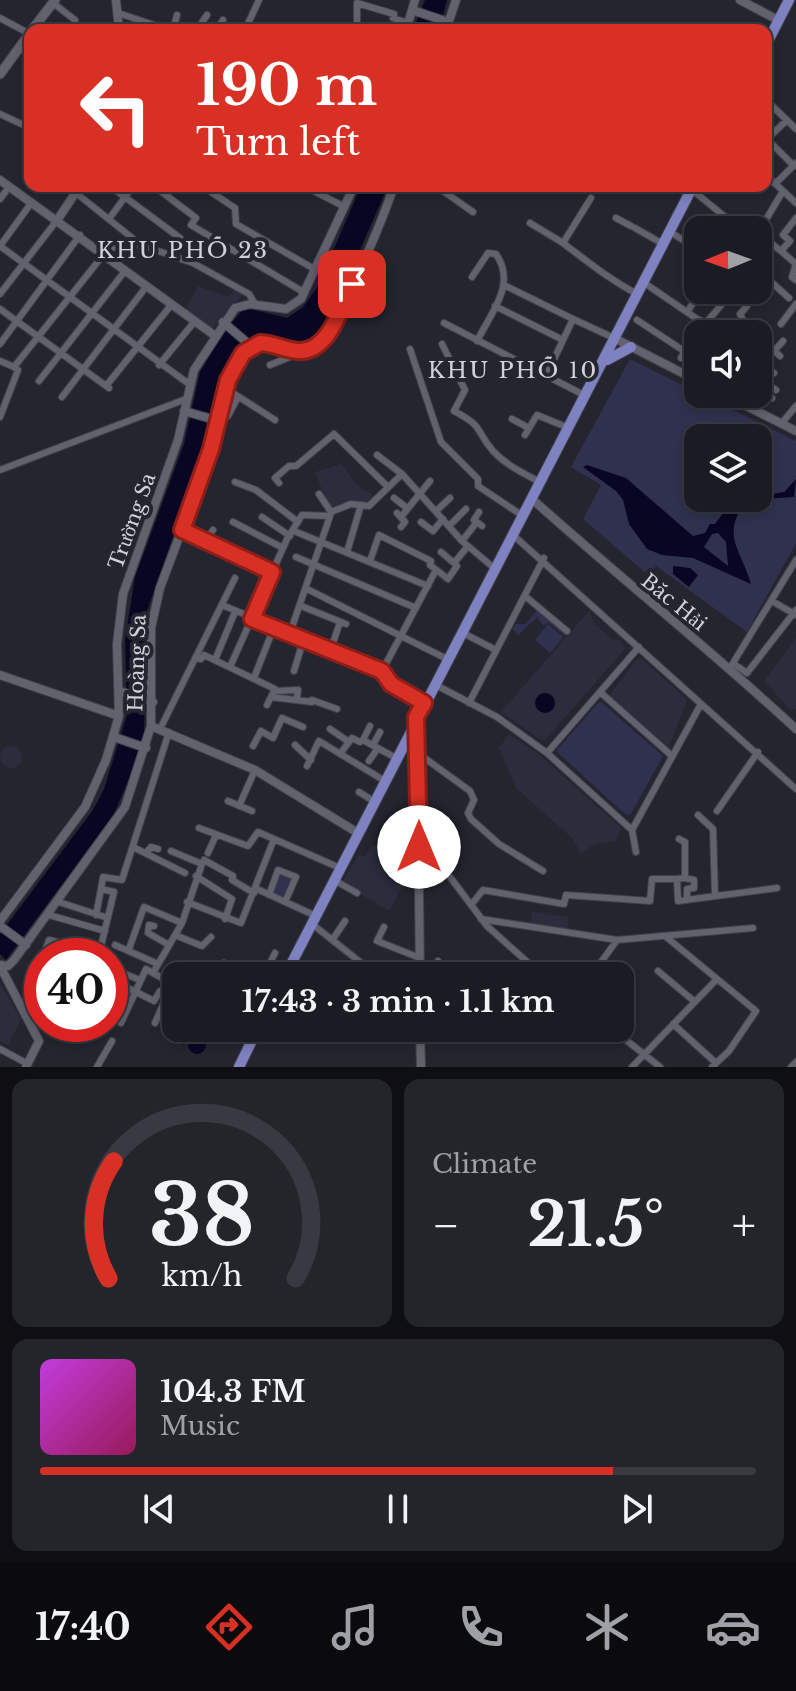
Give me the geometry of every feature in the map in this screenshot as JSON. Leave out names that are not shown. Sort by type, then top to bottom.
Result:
[{"type":"main road","points":[[772,32],[789,0]]},
{"type":"main road","points":[[36,24],[53,1]]},
{"type":"main road","points":[[0,74],[24,41]]},
{"type":"main road","points":[[494,568],[690,192]]},
{"type":"main road","points":[[292,962],[536,480],[609,340],[614,338]]},
{"type":"main road","points":[[603,364],[631,347]]},
{"type":"main road","points":[[239,1067],[252,1042]]},
{"type":"street","points":[[116,0],[119,24]]},
{"type":"street","points":[[248,24],[259,0]]},
{"type":"street","points":[[412,17],[415,0]]},
{"type":"street","points":[[446,24],[456,0]]},
{"type":"street","points":[[740,0],[778,20]]},
{"type":"street","points":[[53,1],[75,20]]},
{"type":"street","points":[[357,24],[357,3],[374,4],[442,24]]},
{"type":"street","points":[[118,13],[151,24]]},
{"type":"street","points":[[175,24],[177,15]]},
{"type":"street","points":[[201,24],[207,15]]},
{"type":"street","points":[[0,18],[24,30]]},
{"type":"street","points":[[220,24],[223,20]]},
{"type":"street","points":[[772,106],[796,129]]},
{"type":"street","points":[[0,114],[24,125]]},
{"type":"street","points":[[772,134],[787,120]]},
{"type":"street","points":[[772,143],[795,164],[775,184]]},
{"type":"street","points":[[0,180],[58,219],[214,335]]},
{"type":"street","points":[[772,181],[796,203]]},
{"type":"street","points":[[0,199],[9,187]]},
{"type":"street","points":[[768,216],[783,191]]},
{"type":"street","points":[[0,294],[77,192]]},
{"type":"street","points":[[80,192],[141,245],[193,263],[249,294],[255,304]]},
{"type":"street","points":[[118,192],[180,238]]},
{"type":"street","points":[[109,219],[129,192]]},
{"type":"street","points":[[162,192],[196,218],[191,225],[305,293],[351,192]]},
{"type":"street","points":[[211,192],[235,208],[236,224],[316,270]]},
{"type":"street","points":[[322,192],[345,207]]},
{"type":"street","points":[[270,365],[319,344],[328,333],[380,227],[392,192]]},
{"type":"street","points":[[445,192],[473,212]]},
{"type":"street","points":[[696,192],[719,216]]},
{"type":"street","points":[[563,243],[591,198]]},
{"type":"street","points":[[32,202],[0,246],[189,384]]},
{"type":"street","points":[[616,218],[663,244]]},
{"type":"street","points":[[781,251],[790,241],[783,235],[796,218]]},
{"type":"street","points":[[530,223],[595,266],[601,275],[637,294]]},
{"type":"street","points":[[670,232],[684,240]]},
{"type":"street","points":[[0,344],[80,235]]},
{"type":"street","points":[[772,244],[796,264],[792,277],[796,280]]},
{"type":"street","points":[[14,367],[70,297],[101,251],[141,245]]},
{"type":"street","points":[[472,277],[488,253],[496,254],[506,273],[506,286],[477,341]]},
{"type":"street","points":[[39,381],[125,271]]},
{"type":"street","points":[[643,282],[699,320]]},
{"type":"street","points":[[772,283],[789,298]]},
{"type":"street","points":[[506,286],[684,374]]},
{"type":"street","points":[[62,397],[146,287]]},
{"type":"street","name":"Trường Sa","points":[[0,924],[85,807],[116,738],[121,692],[117,633],[123,594],[188,412],[186,399],[189,384],[214,335],[237,307],[255,304],[286,309],[305,293]]},
{"type":"street","points":[[0,309],[107,387],[172,304]]},
{"type":"street","points":[[687,312],[694,304]]},
{"type":"street","points":[[704,320],[722,304]]},
{"type":"street","points":[[781,324],[796,304]]},
{"type":"street","points":[[495,306],[563,340]]},
{"type":"street","points":[[741,320],[740,314],[747,306]]},
{"type":"street","points":[[547,374],[573,319]]},
{"type":"street","points":[[637,320],[684,353]]},
{"type":"street","points":[[159,365],[195,321]]},
{"type":"street","points":[[444,323],[582,394]]},
{"type":"street","points":[[225,324],[249,344],[268,343],[305,351]]},
{"type":"street","points":[[772,348],[778,353],[783,341]]},
{"type":"street","name":"Hoàng Sa","points":[[29,938],[120,817],[144,747],[160,729],[151,702],[154,610],[225,388],[249,344]]},
{"type":"street","points":[[442,344],[465,390],[454,411],[478,424],[493,451],[508,465],[536,480]]},
{"type":"street","points":[[410,349],[441,442],[478,479],[478,486],[520,514]]},
{"type":"street","points":[[0,361],[18,370],[0,417]]},
{"type":"street","points":[[772,387],[776,390]]},
{"type":"street","points":[[225,388],[237,399],[275,420]]},
{"type":"street","points":[[0,470],[186,399]]},
{"type":"street","points":[[188,412],[217,419],[228,416],[237,399]]},
{"type":"street","points":[[781,424],[796,406]]},
{"type":"street","points":[[751,408],[796,431]]},
{"type":"street","points":[[525,435],[539,414],[564,426]]},
{"type":"street","points":[[512,419],[529,428]]},
{"type":"street","points":[[275,477],[289,466],[296,466],[334,434],[388,487]]},
{"type":"street","points":[[377,455],[402,474],[465,543],[494,568]]},
{"type":"street","points":[[230,667],[283,548],[298,522],[306,514],[331,514],[351,504],[369,506],[402,474]]},
{"type":"street","points":[[401,527],[405,522],[399,515],[430,481]]},
{"type":"street","points":[[235,482],[256,490],[298,522]]},
{"type":"street","points":[[290,633],[331,514],[319,494]]},
{"type":"street","points":[[394,498],[407,508]]},
{"type":"street","points":[[436,511],[450,498]]},
{"type":"street","name":"Bắc Hải","points":[[532,499],[648,603],[732,666],[796,729]]},
{"type":"street","points":[[347,552],[361,505]]},
{"type":"street","points":[[449,526],[466,509]]},
{"type":"street","points":[[454,563],[480,524],[474,520],[479,512]]},
{"type":"street","points":[[262,517],[292,533],[323,542],[428,586]]},
{"type":"street","points":[[421,522],[433,531],[443,519]]},
{"type":"street","points":[[233,522],[283,548]]},
{"type":"street","points":[[182,530],[272,572]]},
{"type":"street","points":[[205,541],[213,530]]},
{"type":"street","points":[[370,561],[379,535],[431,561],[436,570],[448,579],[457,566],[441,552]]},
{"type":"street","points":[[513,535],[544,558],[796,789]]},
{"type":"street","points":[[296,557],[416,608]]},
{"type":"street","points":[[469,703],[544,558]]},
{"type":"street","points":[[772,601],[795,613],[747,673],[732,666],[796,560]]},
{"type":"street","points":[[382,671],[436,570]]},
{"type":"street","points":[[96,915],[103,877],[122,880],[133,847],[160,729],[235,578]]},
{"type":"street","points":[[307,589],[447,659]]},
{"type":"street","points":[[525,596],[567,631]]},
{"type":"street","points":[[222,605],[382,671],[391,684],[424,703]]},
{"type":"street","points":[[301,606],[343,623],[331,649]]},
{"type":"street","points":[[215,660],[235,612]]},
{"type":"street","points":[[254,678],[274,627]]},
{"type":"street","points":[[461,632],[496,650]]},
{"type":"street","points":[[294,671],[304,638]]},
{"type":"street","points":[[547,753],[639,647]]},
{"type":"street","points":[[195,658],[201,659],[204,655],[254,678],[272,694],[337,709]]},
{"type":"street","points":[[0,675],[119,716]]},
{"type":"street","points":[[434,684],[497,717],[547,753],[632,830],[636,852]]},
{"type":"street","points":[[121,692],[151,702]]},
{"type":"street","points":[[600,692],[672,756]]},
{"type":"street","points":[[267,705],[272,694]]},
{"type":"street","points":[[632,830],[701,704]]},
{"type":"street","points":[[416,717],[423,755],[419,858],[420,962]]},
{"type":"street","points":[[253,746],[261,731],[273,738],[282,718],[303,727]]},
{"type":"street","points":[[363,740],[370,726]]},
{"type":"street","points":[[160,729],[255,770],[358,833]]},
{"type":"street","points":[[330,729],[349,742]]},
{"type":"street","points":[[369,761],[380,732]]},
{"type":"street","points":[[116,738],[144,747]]},
{"type":"street","points":[[340,754],[352,738],[360,742],[363,740],[396,758]]},
{"type":"street","points":[[295,745],[309,763],[319,741],[385,781]]},
{"type":"street","points":[[423,755],[433,748]]},
{"type":"street","points":[[717,811],[758,752]]},
{"type":"street","points":[[423,755],[470,791],[474,800],[468,813],[471,819],[499,844],[543,871]]},
{"type":"street","points":[[239,806],[255,770]]},
{"type":"street","points":[[359,792],[375,802]]},
{"type":"street","points":[[228,801],[252,811]]},
{"type":"street","points":[[698,815],[713,829],[715,896]]},
{"type":"street","points":[[199,828],[248,846],[258,832],[340,868]]},
{"type":"street","points":[[208,853],[216,835]]},
{"type":"street","points":[[187,902],[241,923],[274,839]]},
{"type":"street","points":[[679,839],[685,842],[685,878]]},
{"type":"street","points":[[133,847],[185,873]]},
{"type":"street","points":[[146,853],[151,847],[158,849]]},
{"type":"street","points":[[171,851],[202,864]]},
{"type":"street","points":[[419,858],[444,869],[481,919],[528,962]]},
{"type":"street","points":[[153,973],[182,923],[204,860],[224,868],[233,876],[232,880],[285,902],[314,920],[361,962]]},
{"type":"street","points":[[269,895],[278,870],[296,877],[285,902]]},
{"type":"street","points":[[196,876],[232,899],[225,919]]},
{"type":"street","points":[[471,905],[483,890],[564,904],[566,895],[650,901],[652,879],[685,878],[694,880],[694,888],[687,889],[687,900]]},
{"type":"street","points":[[677,879],[678,901],[777,888]]},
{"type":"street","points":[[334,880],[357,893]]},
{"type":"street","points":[[101,889],[114,892],[103,938]]},
{"type":"street","points":[[59,902],[108,918]]},
{"type":"street","points":[[158,964],[129,949],[144,907],[182,923]]},
{"type":"street","points":[[49,915],[105,931]]},
{"type":"street","points":[[481,919],[617,940],[753,928]]},
{"type":"street","points":[[333,939],[345,921]]},
{"type":"street","points":[[0,924],[24,944]]},
{"type":"street","points":[[154,926],[149,925],[148,933],[169,945]]},
{"type":"street","points":[[384,927],[377,941],[413,962]]},
{"type":"street","points":[[175,935],[202,946],[211,937]]},
{"type":"street","points":[[665,936],[756,1011],[714,1065],[673,1024]]},
{"type":"street","points":[[601,962],[617,940]]},
{"type":"street","name":"Hoàng Sa","points":[[3,965],[24,944]]},
{"type":"street","points":[[270,962],[275,953]]},
{"type":"street","points":[[0,1049],[27,1065],[39,1041],[3,965]]},
{"type":"street","points":[[128,1007],[146,969],[162,978]]},
{"type":"street","points":[[658,971],[695,1002]]},
{"type":"street","points":[[128,975],[140,980]]},
{"type":"street","points":[[632,1067],[716,980]]},
{"type":"street","points":[[128,988],[154,1001],[162,992]]},
{"type":"street","points":[[155,1023],[162,1007]]},
{"type":"street","points":[[97,1067],[111,1042]]},
{"type":"street","points":[[420,1042],[421,1067]]},
{"type":"street","points":[[628,1042],[660,1067]]},
{"type":"street","points":[[791,1067],[796,1062]]},
{"type":"shaded area","points":[[425,0],[447,0],[441,24],[415,24]]},
{"type":"shaded area","points":[[358,192],[385,192],[345,284],[315,339],[297,345],[260,335],[249,339],[239,346],[221,374],[206,442],[147,611],[144,738],[132,772],[114,814],[6,960],[0,954],[0,934],[93,810],[104,789],[127,715],[125,640],[135,577],[184,444],[200,372],[225,330],[242,311],[251,309],[287,318],[303,307],[317,288]]},
{"type":"shaded area","points":[[198,286],[228,297],[235,289],[244,293],[214,327],[209,328],[185,310]]},
{"type":"shaded area","points":[[630,359],[684,386],[684,408],[729,408],[762,424],[684,424],[684,512],[772,512],[772,429],[796,441],[796,543],[747,632],[656,566],[648,575],[583,519],[601,485],[571,467]]},
{"type":"shaded area","points":[[341,464],[357,485],[375,496],[367,503],[330,510],[315,472]]},
{"type":"shaded area","points":[[587,465],[626,478],[693,536],[705,533],[724,512],[740,512],[735,524],[735,542],[751,584],[693,558],[662,555],[647,549],[629,524],[623,500],[616,491],[583,467]],"holes":[[[718,533],[726,542],[728,566],[704,547],[712,534]]]},
{"type":"shaded area","points":[[796,479],[794,497],[772,498],[772,494],[784,492]]},
{"type":"shaded area","points":[[673,566],[690,568],[698,575],[689,587],[673,574]]},
{"type":"shaded area","points":[[538,609],[567,633],[565,636],[548,622],[544,626],[537,617],[518,635],[512,628],[516,624],[526,624]]},
{"type":"shaded area","points":[[590,610],[593,622],[613,640],[620,640],[626,648],[545,740],[541,740],[501,712]]},
{"type":"shaded area","points":[[548,624],[563,637],[550,653],[535,640]]},
{"type":"shaded area","points":[[796,638],[796,709],[791,710],[764,681]]},
{"type":"shaded area","points":[[637,659],[642,659],[687,700],[669,747],[609,696]]},
{"type":"shaded area","points":[[545,693],[552,696],[555,703],[552,710],[545,713],[538,710],[535,703],[538,696]]},
{"type":"shaded area","points":[[600,701],[663,756],[631,814],[626,815],[556,751]]},
{"type":"shaded area","points":[[509,734],[541,756],[621,828],[616,842],[597,843],[581,853],[572,838],[517,789],[499,748]]},
{"type":"shaded area","points":[[11,746],[19,749],[22,757],[19,765],[11,768],[3,765],[0,757],[3,749]]},
{"type":"shaded area","points":[[373,845],[405,867],[407,878],[389,911],[342,883],[359,854],[364,857]]},
{"type":"shaded area","points":[[279,872],[296,879],[288,899],[271,892]]},
{"type":"shaded area","points":[[532,912],[569,917],[567,932],[530,927]]},
{"type":"shaded area","points":[[0,984],[21,1019],[8,1045],[0,1041]]},
{"type":"shaded area","points":[[189,1042],[205,1042],[203,1051],[197,1054],[188,1045]]},
{"type":"district","name":"KHU PHỐ 23","points":[[183,250]]},
{"type":"district","name":"KHU PHỐ 10","points":[[513,370]]},
{"type":"route","points":[[352,284],[328,333],[315,347],[299,351],[260,343],[243,353],[225,388],[211,449],[182,530],[272,572],[252,619],[382,671],[391,684],[424,703],[416,717],[419,847]]}]
